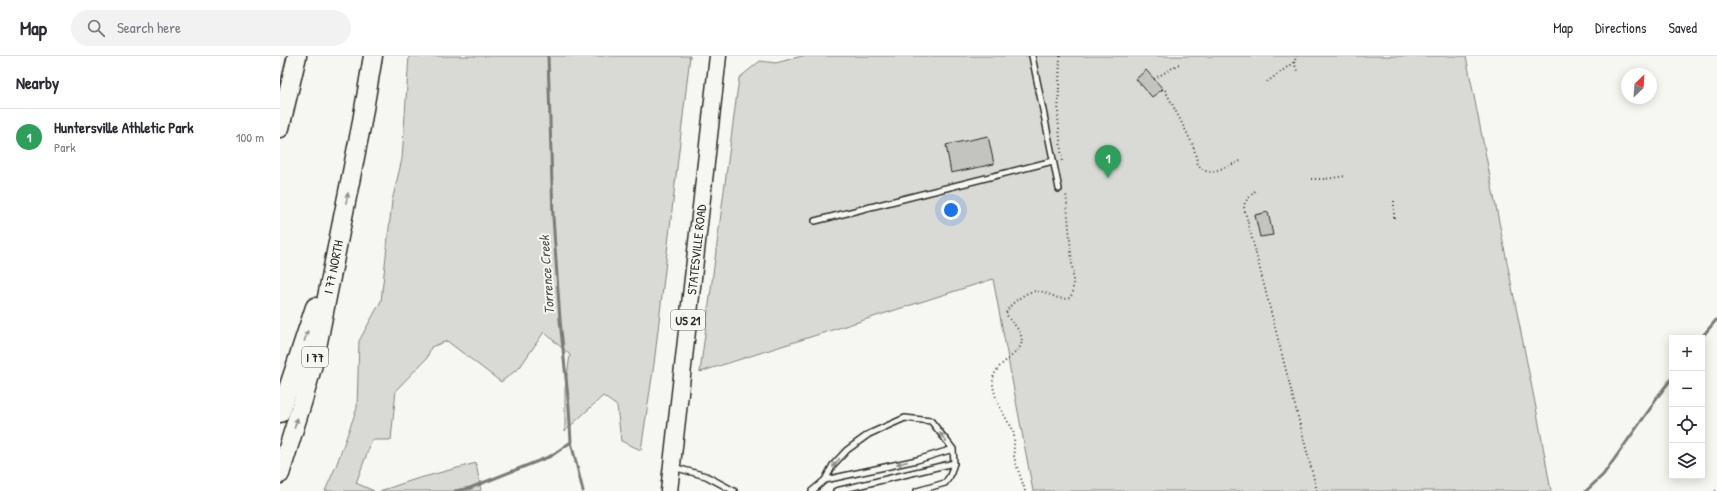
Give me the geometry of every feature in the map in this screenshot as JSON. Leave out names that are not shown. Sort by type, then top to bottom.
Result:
[{"type":"highway","points":[[280,128],[297,56]]},
{"type":"highway","name":"I 77 NORTH","points":[[280,474],[315,356],[361,127],[373,56]]},
{"type":"highway","name":"I 77","points":[[280,413],[338,236]]},
{"type":"main road","name":"STATESVILLE ROAD","points":[[669,491],[718,56]]},
{"type":"lane","points":[[1032,56],[1059,189]]},
{"type":"lane","points":[[814,221],[1053,160]]},
{"type":"lane","points":[[812,491],[825,480],[833,465],[847,450],[868,434],[905,418],[931,421],[953,449],[954,463],[950,476],[945,484],[917,491]]},
{"type":"lane","points":[[825,480],[916,460],[953,449]]},
{"type":"lane","points":[[836,491],[954,463]]},
{"type":"lane","points":[[672,467],[706,476],[734,491]]},
{"type":"path","points":[[1060,56],[1058,117],[1062,164]]},
{"type":"path","points":[[1267,82],[1294,62],[1297,56]]},
{"type":"path","points":[[1294,62],[1296,72]]},
{"type":"path","points":[[1154,79],[1179,64]]},
{"type":"path","points":[[1161,90],[1164,90],[1173,104],[1177,116],[1193,145],[1198,165],[1202,169],[1213,172],[1243,160]]},
{"type":"path","points":[[1311,180],[1346,176]]},
{"type":"path","points":[[1255,191],[1245,202],[1244,207],[1317,491]]},
{"type":"path","points":[[1025,491],[1014,455],[1015,444],[1012,428],[1006,419],[998,399],[993,380],[1000,365],[1014,354],[1022,340],[1021,335],[1009,320],[1006,313],[1014,300],[1036,290],[1065,299],[1070,298],[1073,292],[1066,192]]},
{"type":"path","points":[[1394,199],[1394,218]]},
{"type":"shaded area","points":[[409,56],[690,56],[654,364],[641,450],[621,441],[617,406],[603,396],[565,431],[565,389],[570,355],[544,332],[520,367],[501,382],[447,341],[431,347],[427,358],[396,390],[391,440],[372,440],[356,483],[374,491],[325,491],[336,466],[357,408],[359,341],[381,301],[392,201],[402,159]]},
{"type":"shaded area","points":[[802,56],[1466,56],[1538,418],[1551,491],[1033,491],[993,279],[700,372],[739,78],[760,61],[776,63]]},
{"type":"shaded area","points":[[476,463],[481,491],[380,491],[416,479]]},
{"type":"building","points":[[1146,70],[1163,89],[1152,97],[1136,79]]},
{"type":"building","points":[[988,136],[994,164],[951,173],[946,145]]},
{"type":"building","points":[[1268,212],[1273,235],[1260,237],[1255,215]]},
{"type":"waterway","name":"Torrence Creek","points":[[548,56],[553,217],[560,320],[571,442],[583,491]]},
{"type":"waterway","points":[[1704,335],[1717,319]]},
{"type":"waterway","points":[[1586,491],[1603,475],[1669,382]]},
{"type":"waterway","points":[[455,491],[470,488],[551,456],[571,442]]},
{"type":"place","name":"Huntersville Athletic Park","points":[[1108,178]]}]
